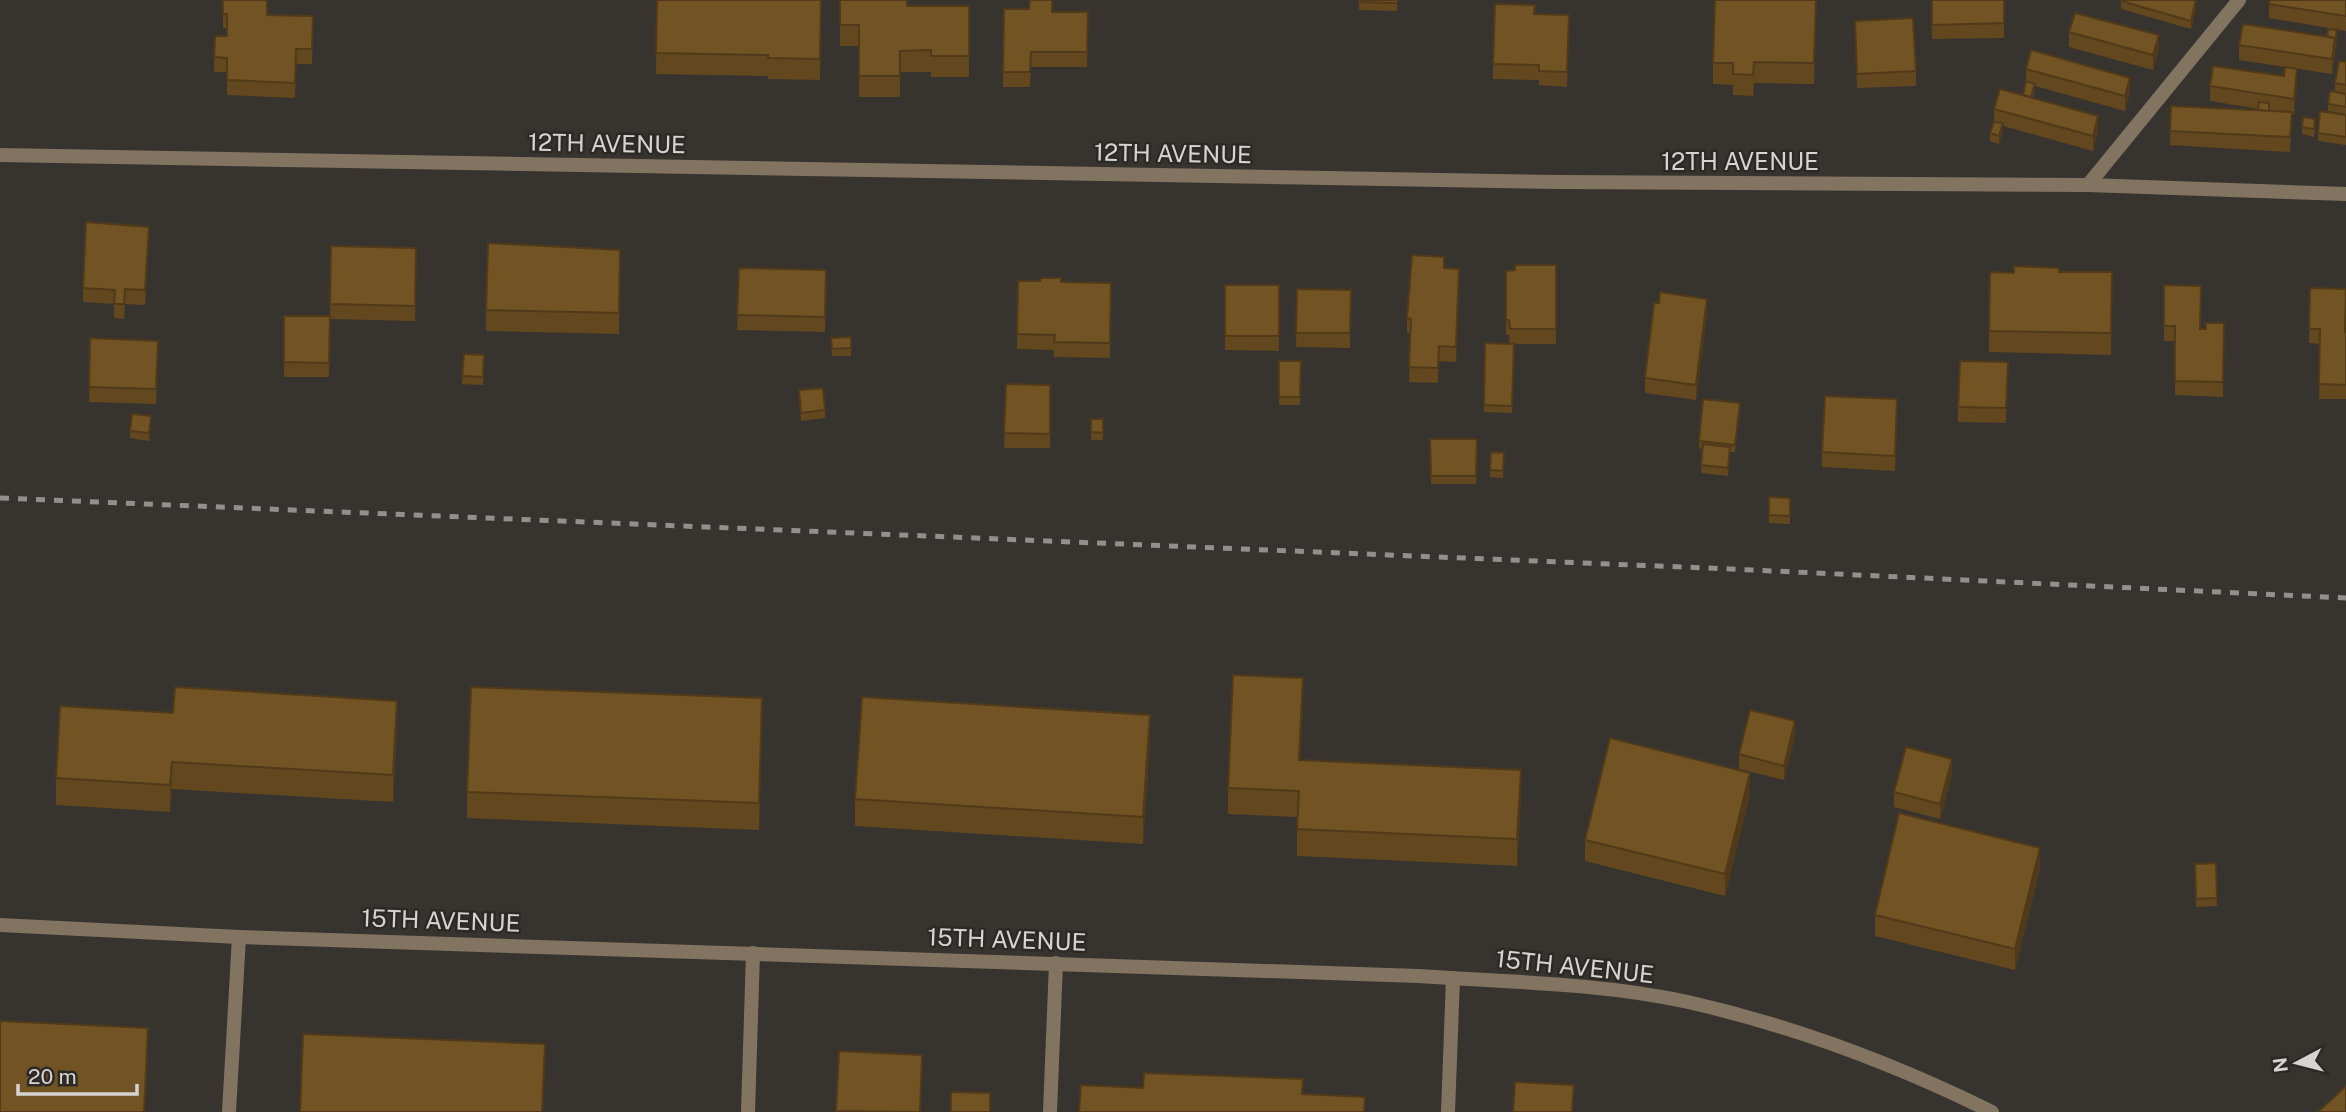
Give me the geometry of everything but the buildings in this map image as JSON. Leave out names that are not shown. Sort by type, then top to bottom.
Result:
[{"type":"street","points":[[2088,186],[2239,0]]},
{"type":"street","name":"12TH AVENUE","points":[[0,155],[1560,183],[2088,186],[2346,194]]},
{"type":"street","name":"15TH AVENUE","points":[[0,925],[239,937],[1453,978],[1600,988],[1687,1002],[1807,1035],[1883,1061],[1992,1112]]},
{"type":"street","points":[[229,1112],[239,937]]},
{"type":"street","points":[[748,1112],[753,953]]},
{"type":"street","points":[[1050,1112],[1056,963]]},
{"type":"street","points":[[1448,1112],[1453,978]]},
{"type":"railway","points":[[0,498],[1731,569],[2346,598]]}]
